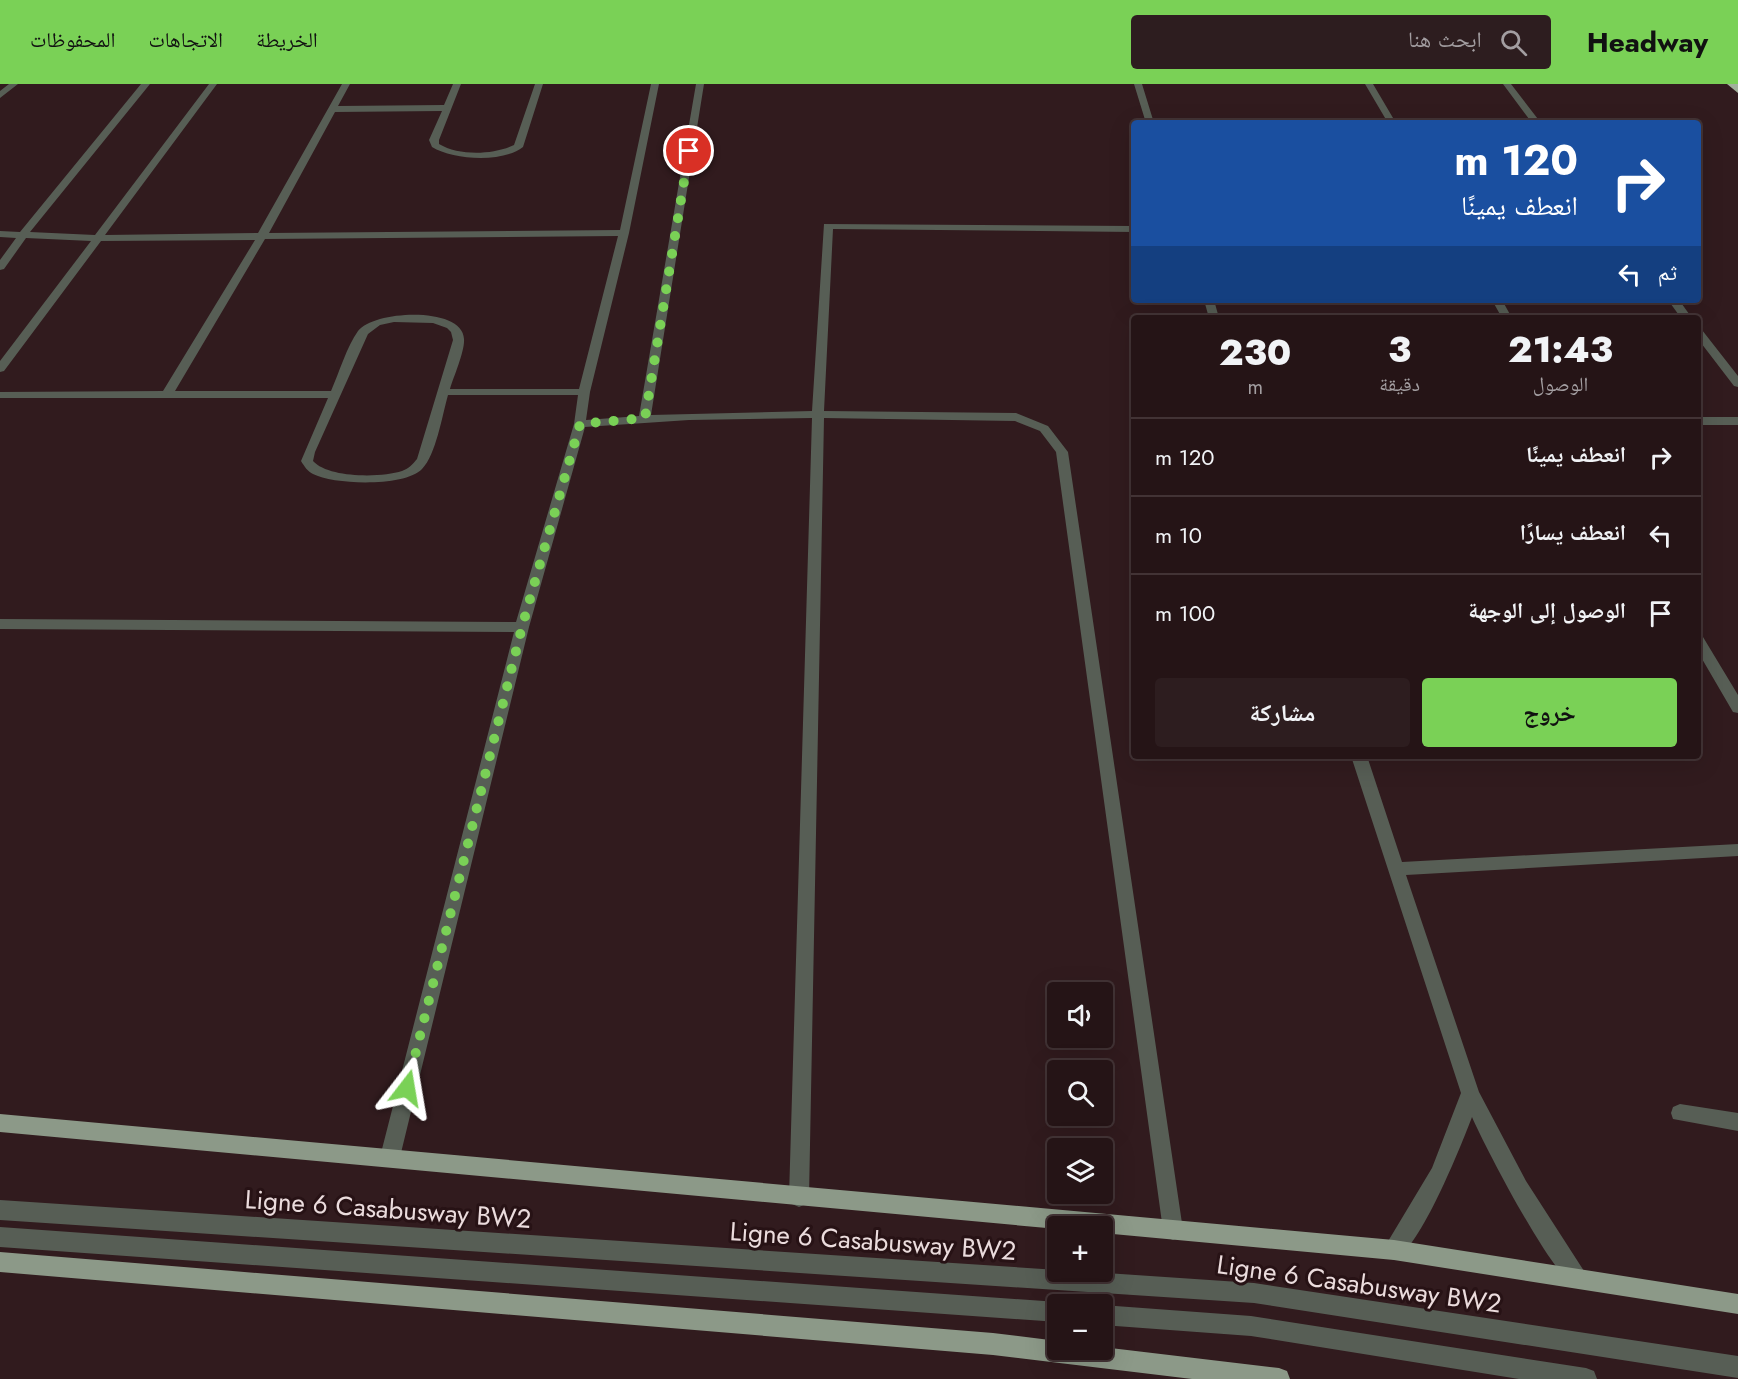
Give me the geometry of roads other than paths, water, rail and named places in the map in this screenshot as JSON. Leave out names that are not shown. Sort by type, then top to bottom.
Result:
[{"type":"highway","points":[[1732,84],[1738,90]]},
{"type":"main road","points":[[0,1123],[1395,1250],[1738,1304]]},
{"type":"main road","points":[[0,1262],[993,1344],[1279,1379]]},
{"type":"street","points":[[0,95],[14,84]]},
{"type":"street","points":[[0,267],[22,236],[146,84]]},
{"type":"street","points":[[0,369],[213,84]]},
{"type":"street","points":[[167,394],[262,236],[346,84]]},
{"type":"street","points":[[457,84],[434,140],[435,145],[440,149],[457,153],[507,152],[518,147],[538,84]]},
{"type":"street","points":[[390,1157],[522,627],[580,424],[584,392],[624,233],[655,84]]},
{"type":"street","points":[[645,418],[700,84]]},
{"type":"street","points":[[1137,84],[1149,120]]},
{"type":"street","points":[[1369,84],[1390,120]]},
{"type":"street","points":[[1507,84],[1535,120]]},
{"type":"street","points":[[332,109],[447,108]]},
{"type":"street","points":[[799,1197],[818,413],[828,226],[1131,229]]},
{"type":"street","points":[[0,234],[96,238],[624,233]]},
{"type":"street","points":[[1675,303],[1685,315]]},
{"type":"street","points":[[394,319],[443,321],[455,327],[459,333],[459,340],[420,465],[403,474],[359,476],[323,474],[313,469],[308,461],[309,452],[335,394],[363,332],[376,322],[394,319]]},
{"type":"street","points":[[1701,336],[1738,384]]},
{"type":"street","points":[[443,392],[584,392]]},
{"type":"street","points":[[0,395],[335,394]]},
{"type":"street","points":[[580,424],[645,418],[818,413],[1016,417],[1039,423],[1053,436],[1062,452],[1173,1230]]},
{"type":"street","points":[[1701,421],[1738,421]]},
{"type":"street","points":[[0,624],[522,627]]},
{"type":"street","points":[[1701,645],[1738,708]]},
{"type":"street","points":[[1360,759],[1470,1093],[1514,1183],[1578,1278]]},
{"type":"street","points":[[1397,869],[1738,850]]},
{"type":"street","points":[[1395,1250],[1420,1214],[1440,1176],[1458,1134],[1470,1093]]},
{"type":"street","points":[[1680,1113],[1738,1122]]},
{"type":"street","name":"Ligne 6 Casabusway BW2","points":[[0,1210],[1254,1293],[1738,1366]]},
{"type":"street","points":[[0,1237],[1047,1311]]},
{"type":"street","points":[[1113,1316],[1251,1326],[1586,1379]]}]
